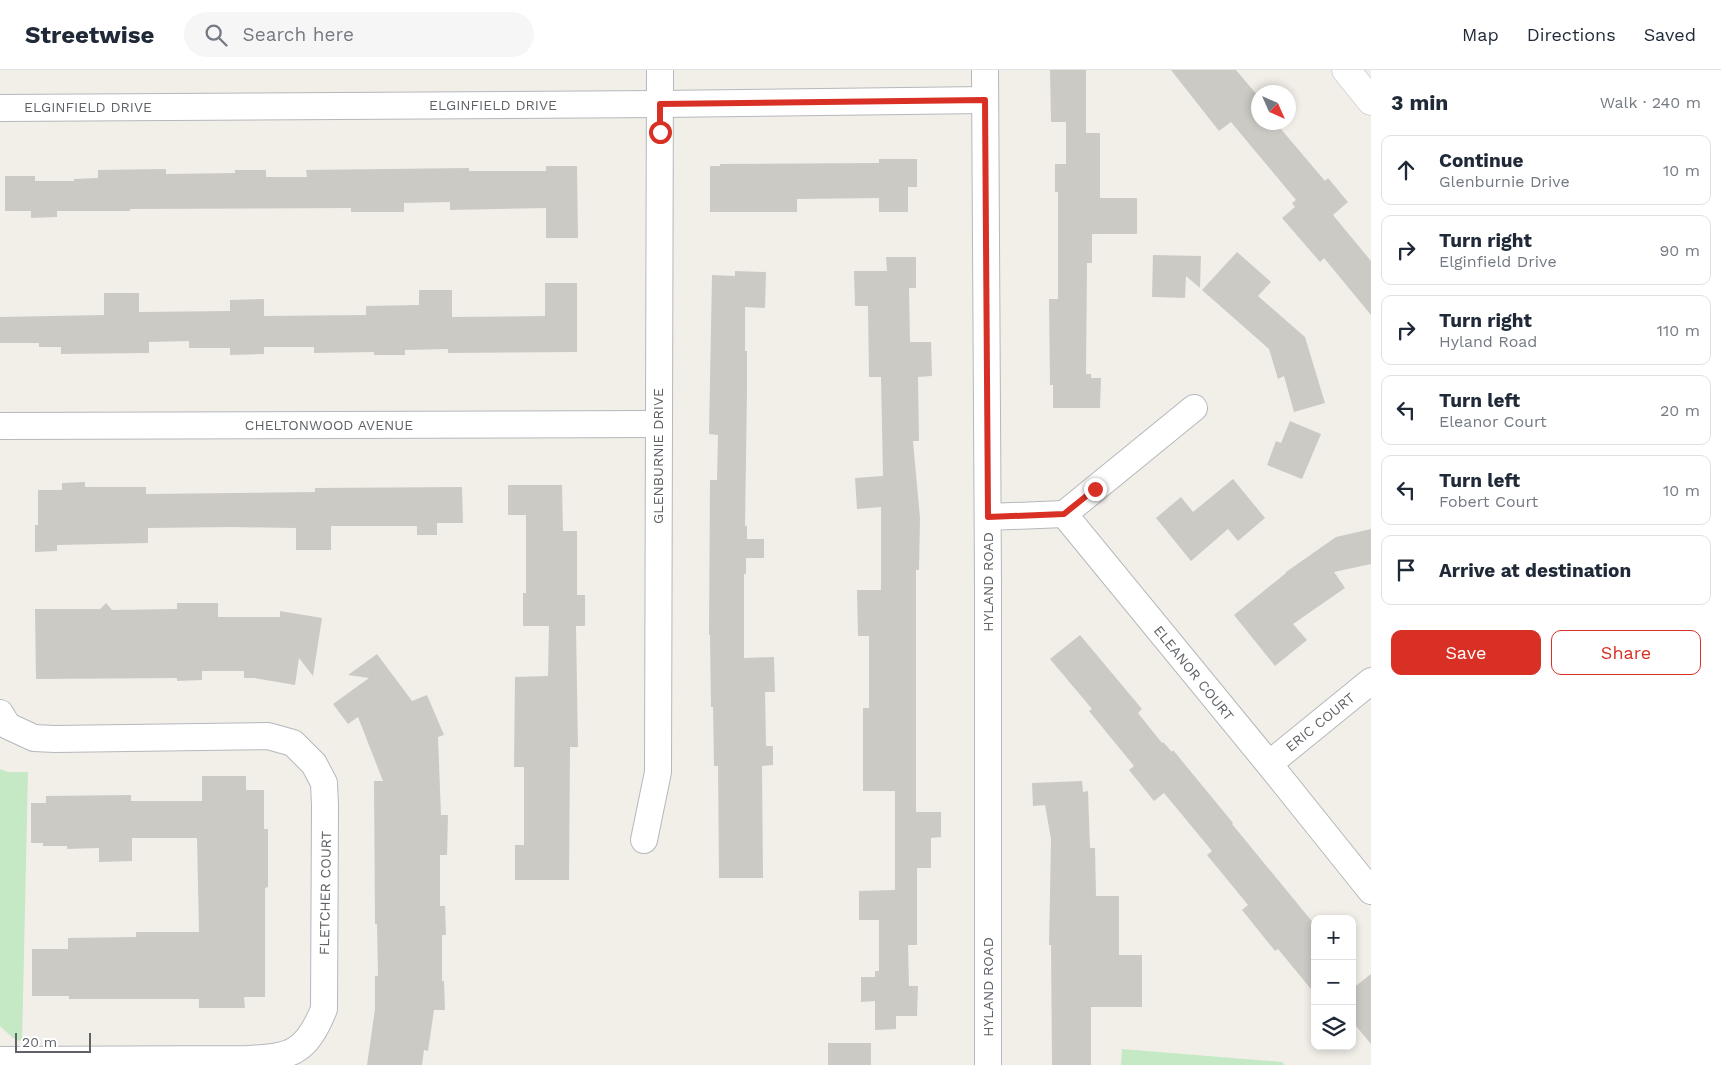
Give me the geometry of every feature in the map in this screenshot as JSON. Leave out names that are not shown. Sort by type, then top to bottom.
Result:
[{"type":"main road","points":[[1346,70],[1371,101]]},
{"type":"street","name":"GLENBURNIE DRIVE","points":[[644,840],[658,772],[660,70]]},
{"type":"street","name":"HYLAND ROAD","points":[[985,70],[988,517],[988,1065]]},
{"type":"street","name":"ELGINFIELD DRIVE","points":[[0,108],[985,100]]},
{"type":"street","points":[[988,517],[1064,514],[1194,408]]},
{"type":"street","name":"CHELTONWOOD AVENUE","points":[[0,426],[658,424]]},
{"type":"street","name":"ELEANOR COURT","points":[[1064,514],[1371,891]]},
{"type":"street","name":"ERIC COURT","points":[[1269,764],[1371,681]]},
{"type":"street","name":"FLETCHER COURT","points":[[0,714],[8,726],[34,738],[268,736],[293,743],[314,764],[324,783],[326,806],[324,1009],[316,1028],[300,1048],[277,1057],[247,1059],[0,1060]]},
{"type":"green space","points":[[0,769],[8,772],[28,772],[22,1042],[13,1038],[0,1026]]},
{"type":"green space","points":[[1122,1049],[1282,1062],[1285,1065],[1121,1065]]},
{"type":"building","points":[[1050,70],[1086,70],[1086,133],[1100,133],[1100,198],[1137,198],[1137,234],[1092,234],[1092,263],[1087,263],[1086,374],[1091,374],[1091,378],[1101,378],[1100,408],[1053,408],[1053,385],[1050,385],[1049,299],[1058,299],[1058,192],[1055,192],[1055,164],[1066,164],[1066,122],[1051,122]]},
{"type":"building","points":[[1171,70],[1236,70],[1251,88],[1251,130],[1282,130],[1325,181],[1328,178],[1348,202],[1333,215],[1371,261],[1371,315],[1324,258],[1320,262],[1282,218],[1295,207],[1292,203],[1296,200],[1231,122],[1219,131]]},
{"type":"building","points":[[879,159],[917,159],[917,187],[908,187],[908,212],[879,212],[879,198],[797,199],[797,212],[710,212],[710,166],[720,166],[720,164],[879,163]]},
{"type":"building","points":[[546,166],[577,166],[578,238],[546,238],[546,208],[450,210],[450,202],[404,203],[404,212],[351,212],[351,208],[130,209],[130,211],[57,211],[57,217],[31,218],[31,211],[5,211],[5,176],[35,176],[35,181],[74,181],[74,179],[98,178],[98,170],[166,169],[166,174],[235,173],[235,170],[266,170],[266,177],[307,177],[306,170],[469,168],[469,171],[546,171]]},
{"type":"building","points":[[1237,252],[1271,282],[1258,296],[1305,337],[1325,403],[1294,412],[1284,376],[1278,379],[1269,349],[1202,290]]},
{"type":"building","points":[[1153,255],[1201,256],[1200,288],[1186,276],[1185,298],[1152,297]]},
{"type":"building","points":[[886,257],[916,257],[916,288],[909,288],[910,342],[931,342],[932,376],[918,377],[919,441],[913,441],[920,518],[919,570],[916,570],[916,812],[941,812],[941,837],[931,838],[931,868],[917,868],[917,945],[908,945],[909,986],[918,986],[917,1016],[896,1016],[896,1029],[875,1030],[875,1001],[861,1002],[861,977],[875,977],[875,971],[879,971],[879,920],[859,920],[859,891],[895,890],[895,791],[863,791],[863,708],[869,708],[869,636],[858,636],[857,590],[881,590],[881,507],[857,509],[855,478],[883,476],[881,377],[869,377],[868,306],[855,306],[854,271],[887,271]]},
{"type":"building","points":[[735,271],[766,272],[765,308],[745,307],[747,390],[745,526],[747,526],[747,539],[764,539],[764,558],[746,558],[746,574],[744,574],[744,658],[774,657],[775,692],[765,692],[766,746],[773,746],[773,765],[762,766],[763,878],[719,878],[718,766],[714,766],[713,707],[711,707],[709,635],[710,480],[717,480],[718,435],[709,434],[712,275],[735,276]]},
{"type":"building","points":[[545,283],[577,283],[577,352],[448,353],[448,349],[405,350],[405,355],[374,355],[374,352],[314,353],[314,347],[264,347],[264,354],[230,355],[230,348],[189,348],[189,341],[149,342],[149,353],[61,354],[61,347],[39,347],[39,343],[0,343],[0,317],[104,315],[104,293],[139,293],[139,312],[230,311],[230,300],[264,299],[264,316],[366,315],[366,306],[419,305],[419,290],[452,290],[452,317],[545,316]]},
{"type":"building","points":[[1290,421],[1321,434],[1302,479],[1267,465],[1276,441],[1281,443]]},
{"type":"building","points":[[1233,479],[1265,518],[1238,541],[1228,529],[1191,561],[1156,518],[1181,497],[1193,512]]},
{"type":"building","points":[[85,482],[85,487],[146,487],[146,494],[315,492],[315,488],[462,487],[463,523],[437,523],[437,535],[417,535],[417,526],[331,526],[331,550],[296,550],[296,528],[232,527],[148,528],[148,543],[57,545],[57,551],[35,552],[35,525],[38,525],[38,490],[62,490],[62,483]]},
{"type":"building","points":[[508,485],[562,485],[563,531],[577,531],[577,595],[585,595],[585,626],[576,626],[578,747],[570,747],[569,880],[515,880],[515,845],[524,845],[524,767],[514,767],[515,677],[548,676],[549,626],[523,626],[523,593],[526,593],[526,515],[508,515]]},
{"type":"building","points":[[1371,529],[1371,564],[1334,572],[1345,588],[1293,624],[1307,640],[1275,666],[1234,615],[1286,572],[1336,537]]},
{"type":"building","points":[[106,603],[112,610],[177,609],[177,603],[218,603],[218,617],[280,617],[280,611],[322,618],[313,676],[299,658],[295,685],[244,678],[244,671],[202,671],[202,680],[177,681],[177,678],[36,679],[35,609],[100,609]]},
{"type":"building","points":[[1080,635],[1142,709],[1138,713],[1162,743],[1172,752],[1173,750],[1311,920],[1311,989],[1278,949],[1275,951],[1242,910],[1248,905],[1207,855],[1212,851],[1164,793],[1154,801],[1129,770],[1134,766],[1089,711],[1092,709],[1050,659]]},
{"type":"building","points":[[377,654],[412,701],[427,695],[444,735],[438,737],[441,815],[448,815],[447,855],[440,855],[440,906],[445,906],[446,935],[442,935],[442,981],[444,981],[445,1010],[434,1010],[428,1051],[424,1050],[422,1065],[367,1065],[375,1009],[375,976],[378,976],[377,924],[375,924],[374,781],[383,781],[358,717],[348,724],[333,704],[369,678],[348,675]]},
{"type":"building","points":[[202,776],[246,776],[246,790],[264,790],[264,829],[268,829],[268,887],[265,888],[265,997],[244,997],[245,1008],[199,1008],[199,999],[69,999],[69,996],[32,996],[32,949],[68,949],[68,938],[136,937],[136,932],[199,932],[197,838],[132,838],[132,861],[99,862],[99,848],[67,849],[67,846],[43,846],[43,843],[31,843],[31,803],[46,803],[46,796],[131,795],[131,801],[202,801]]},
{"type":"building","points":[[1082,781],[1083,792],[1088,791],[1090,848],[1095,848],[1096,896],[1119,896],[1119,955],[1142,955],[1142,1007],[1091,1007],[1091,1065],[1052,1065],[1051,945],[1049,945],[1051,839],[1045,805],[1033,806],[1032,783]]},
{"type":"building","points":[[1371,974],[1371,1044],[1356,1026],[1356,986]]},
{"type":"building","points":[[828,1043],[871,1043],[871,1065],[828,1065]]},
{"type":"route","points":[[660,132],[660,104],[985,100],[988,517],[1064,514],[1095,489]]}]
